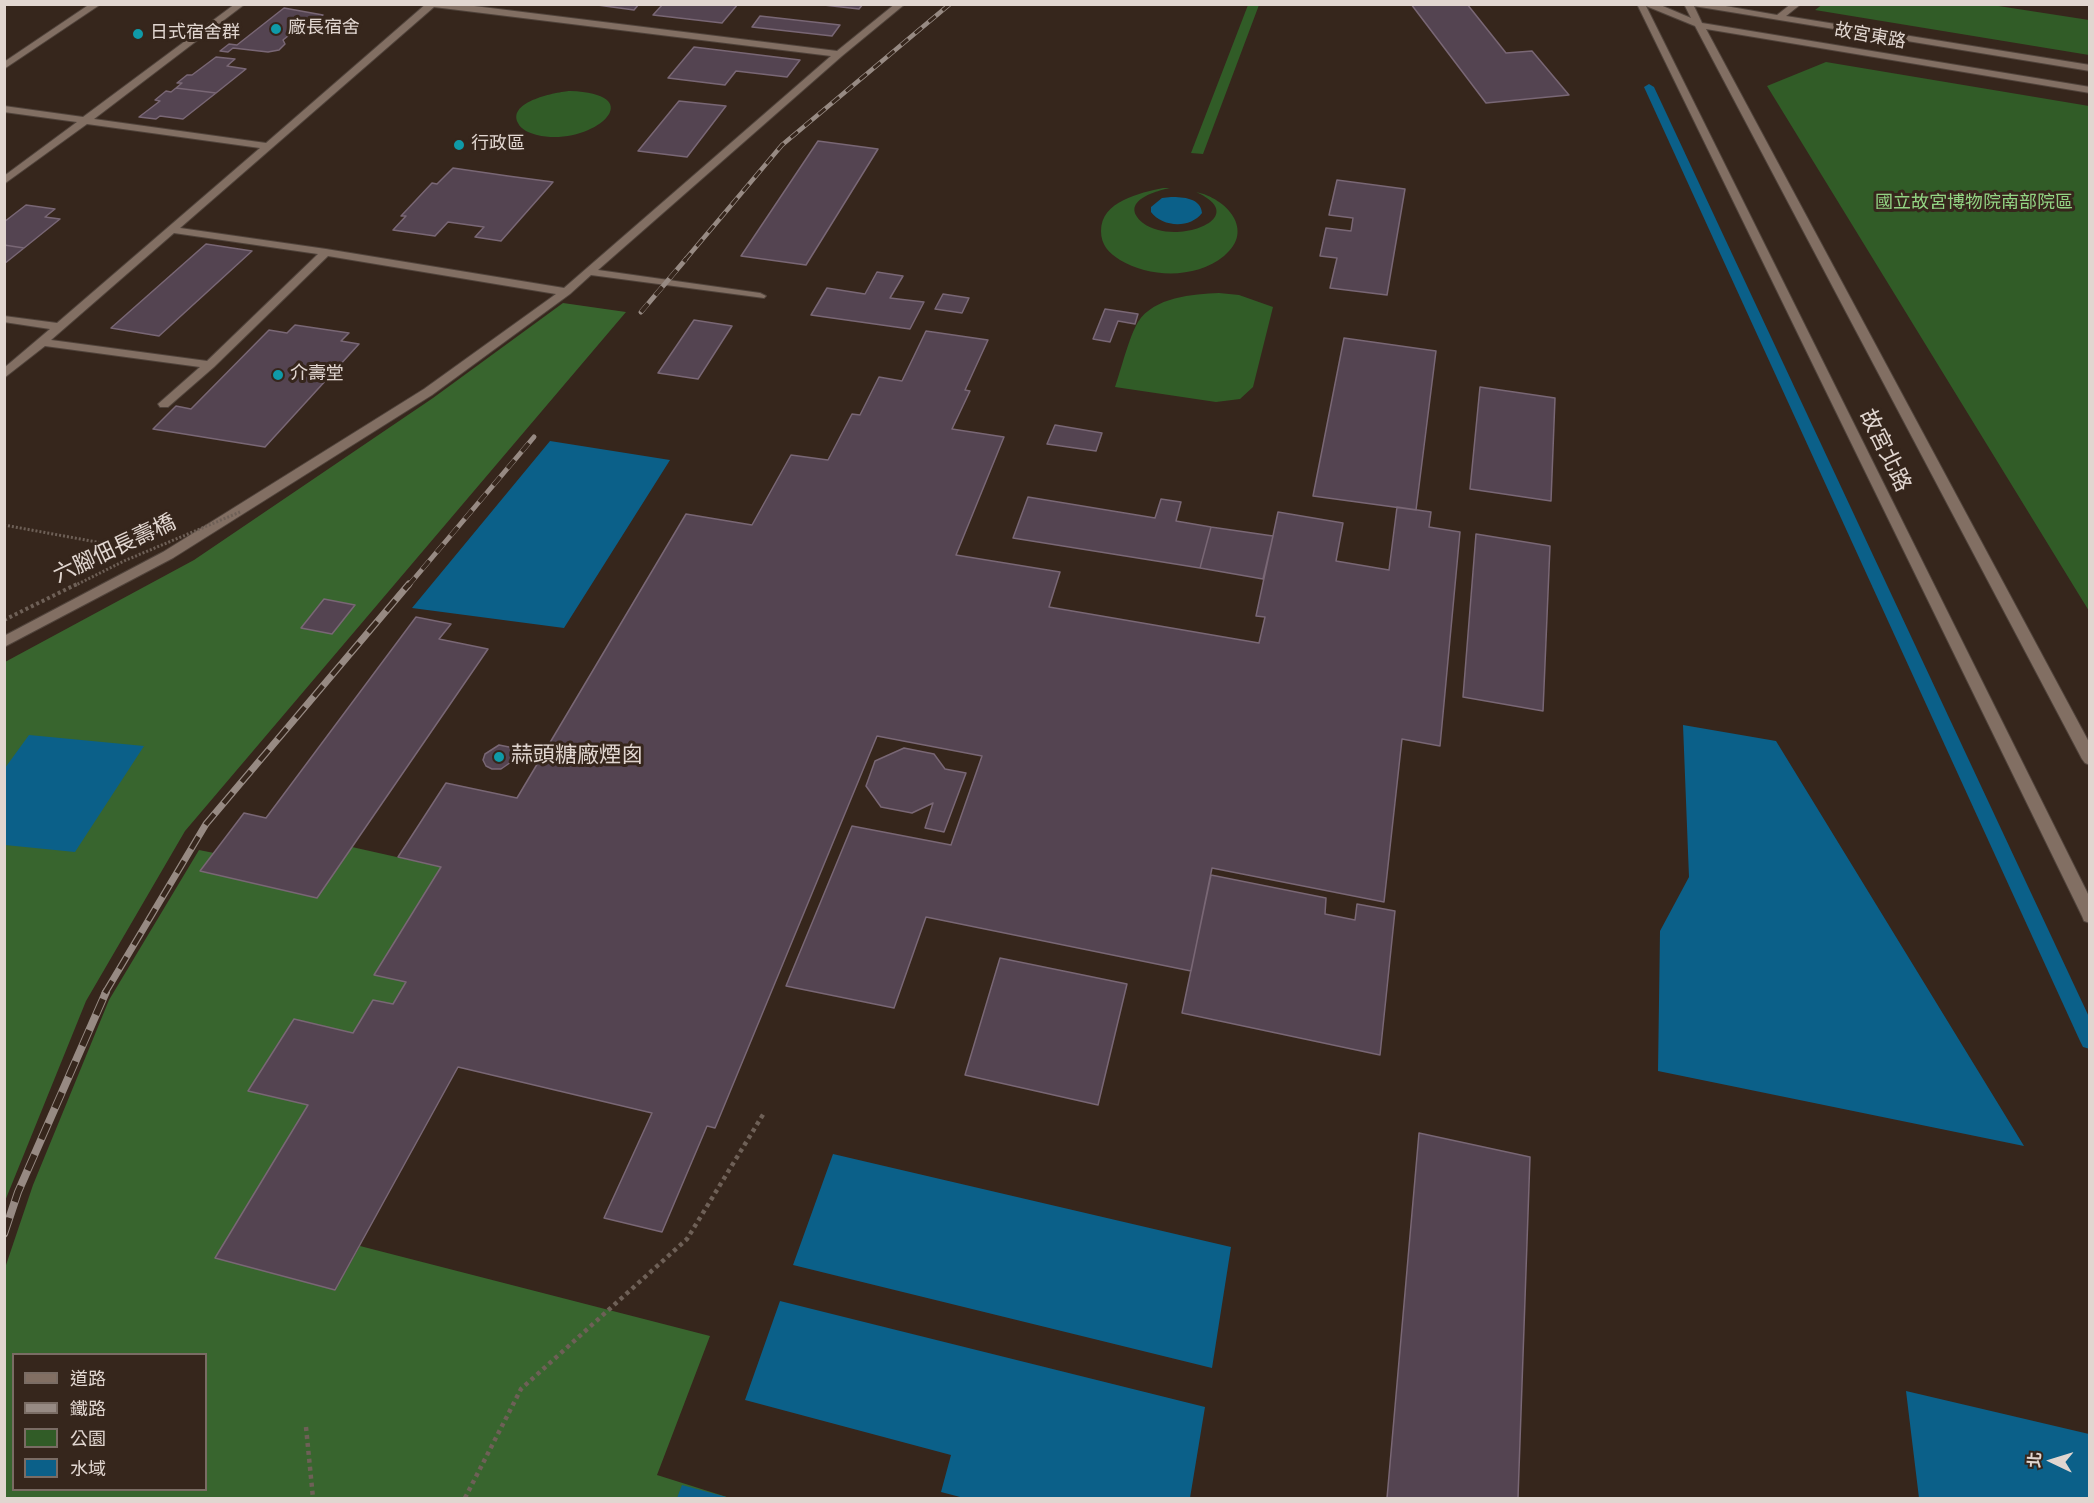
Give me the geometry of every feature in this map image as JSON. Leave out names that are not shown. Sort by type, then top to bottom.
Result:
[{"type":"street","points":[[4,66],[96,4]]},
{"type":"street","points":[[4,181],[240,4]]},
{"type":"street","points":[[4,375],[433,4],[839,54]]},
{"type":"street","points":[[4,642],[168,555],[240,512],[428,392],[566,292],[839,54],[902,4]]},
{"type":"street","name":"故宮北路","points":[[1641,4],[2090,916]]},
{"type":"street","name":"故宮東路","points":[[1649,4],[1700,25],[2090,90]]},
{"type":"street","name":"故宮北路","points":[[1688,4],[2090,759]]},
{"type":"street","name":"故宮東路","points":[[1695,4],[2090,68]]},
{"type":"street","points":[[1779,17],[1797,4]]},
{"type":"street","points":[[4,109],[268,146]]},
{"type":"street","points":[[172,230],[326,252],[566,292]]},
{"type":"street","points":[[164,404],[210,365],[326,252]]},
{"type":"street","points":[[590,272],[760,297]]},
{"type":"street","points":[[4,319],[60,327]]},
{"type":"street","points":[[42,342],[210,365]]},
{"type":"path","name":"六腳佃長壽橋","points":[[4,620],[124,561],[240,512]]},
{"type":"path","points":[[4,525],[122,547]]},
{"type":"path","points":[[133,549],[168,555]]},
{"type":"path","points":[[465,1498],[521,1389],[687,1239],[764,1113]]},
{"type":"path","points":[[306,1427],[313,1498]]},
{"type":"green space","points":[[1823,4],[1992,5],[2089,20],[2089,55],[1815,10]]},
{"type":"green space","points":[[1248,5],[1259,5],[1203,154],[1191,153]]},
{"type":"green space","name":"國立故宮博物院南部院區","points":[[1826,62],[2089,106],[2089,611],[1767,86]]},
{"type":"green space","points":[[570,91],[595,94],[608,101],[611,110],[605,119],[593,128],[577,134],[557,137],[537,135],[526,131],[519,125],[517,115],[526,103],[555,93]]},
{"type":"green space","points":[[1170,188],[1148,195],[1137,203],[1136,216],[1143,223],[1157,230],[1189,231],[1213,220],[1217,211],[1212,202],[1196,192],[1207,195],[1226,208],[1233,216],[1237,226],[1237,236],[1233,246],[1224,256],[1200,269],[1159,273],[1132,266],[1109,251],[1102,240],[1101,231],[1107,212],[1123,200]]},
{"type":"green space","points":[[1219,293],[1239,295],[1273,307],[1253,387],[1240,399],[1216,402],[1115,387],[1131,336],[1145,314],[1154,307],[1175,298]]},
{"type":"green space","points":[[563,303],[626,312],[185,831],[86,1001],[5,1201],[5,662],[194,560],[433,398]]},
{"type":"green space","points":[[352,847],[441,867],[375,974],[406,982],[393,1004],[373,1000],[353,1033],[294,1019],[308,1105],[216,1258],[335,1290],[360,1246],[710,1336],[657,1475],[730,1498],[5,1498],[5,1268],[33,1185],[109,1000],[199,850],[214,853],[201,871],[317,898]]},
{"type":"water","points":[[1171,197],[1195,201],[1202,213],[1191,222],[1183,224],[1162,221],[1151,212],[1151,207],[1162,198]]},
{"type":"water","points":[[550,441],[670,460],[564,628],[412,608]]},
{"type":"water","points":[[1683,725],[1776,741],[2024,1146],[1658,1071],[1660,931],[1689,877]]},
{"type":"water","points":[[29,735],[144,746],[75,852],[5,845],[5,768]]},
{"type":"water","points":[[833,1154],[1231,1247],[1212,1368],[793,1265]]},
{"type":"water","points":[[780,1301],[1205,1407],[1190,1498],[964,1498],[941,1492],[951,1455],[745,1400]]},
{"type":"water","points":[[1906,1391],[2089,1434],[2089,1498],[1919,1498]]},
{"type":"water","points":[[682,1485],[730,1498],[677,1498]]},
{"type":"building","points":[[590,4],[639,4],[634,10]]},
{"type":"building","points":[[663,4],[738,4],[722,23],[653,15]]},
{"type":"building","points":[[815,4],[863,4],[859,9]]},
{"type":"building","points":[[1411,4],[1467,4],[1506,53],[1532,51],[1569,95],[1486,103]]},
{"type":"building","name":"廠長宿舍","points":[[284,8],[323,15],[318,19],[310,18],[283,40],[285,44],[279,50],[268,52],[233,48],[228,52],[220,51],[229,44],[237,45]]},
{"type":"building","points":[[760,16],[840,25],[832,36],[752,27]]},
{"type":"building","points":[[694,47],[800,60],[787,77],[736,71],[725,85],[668,78]]},
{"type":"building","points":[[216,57],[235,59],[227,66],[246,69],[216,93],[176,88],[182,83],[177,83],[187,75],[192,75]]},
{"type":"building","points":[[176,88],[216,93],[183,119],[160,116],[156,119],[139,117],[160,101],[155,100],[166,91],[171,92]]},
{"type":"building","points":[[679,101],[726,106],[687,157],[638,151]]},
{"type":"building","points":[[818,141],[878,149],[806,265],[741,256]]},
{"type":"building","points":[[453,168],[553,182],[501,241],[475,237],[484,227],[448,222],[435,236],[393,230],[406,216],[401,216],[432,183],[437,184]]},
{"type":"building","points":[[1337,180],[1405,189],[1387,295],[1330,288],[1337,258],[1320,256],[1326,228],[1351,231],[1353,218],[1329,215]]},
{"type":"building","points":[[26,205],[55,209],[45,217],[60,219],[24,248],[4,245],[4,222]]},
{"type":"building","points":[[206,244],[252,251],[159,336],[111,328]]},
{"type":"building","points":[[4,245],[24,248],[4,264]]},
{"type":"building","points":[[877,272],[903,276],[890,298],[924,302],[910,329],[811,315],[827,288],[865,294]]},
{"type":"building","points":[[943,294],[969,298],[962,313],[935,309]]},
{"type":"building","points":[[1105,309],[1138,314],[1135,324],[1118,321],[1110,342],[1093,339]]},
{"type":"building","points":[[694,320],[732,326],[698,379],[658,373]]},
{"type":"building","name":"介壽堂","points":[[295,325],[349,333],[341,341],[359,344],[265,447],[153,429],[176,406],[191,409],[269,330],[287,333]]},
{"type":"building","points":[[926,331],[988,340],[965,390],[970,391],[952,429],[1004,437],[956,555],[1060,572],[1049,607],[1259,643],[1265,617],[1256,616],[1278,512],[1343,523],[1336,561],[1389,570],[1397,507],[1431,512],[1429,527],[1460,532],[1440,746],[1402,739],[1384,902],[1212,868],[1191,971],[926,917],[894,1008],[786,986],[852,826],[951,845],[982,756],[877,736],[715,1128],[707,1126],[662,1232],[604,1218],[652,1113],[458,1067],[335,1290],[215,1258],[308,1105],[248,1091],[294,1019],[353,1033],[373,1000],[393,1004],[406,982],[374,975],[441,867],[398,857],[446,783],[517,798],[686,514],[752,525],[791,455],[828,460],[852,414],[860,415],[879,377],[902,381]]},
{"type":"building","points":[[1344,338],[1436,351],[1416,510],[1313,496]]},
{"type":"building","points":[[1480,387],[1555,398],[1551,501],[1470,489]]},
{"type":"building","points":[[1055,425],[1102,433],[1096,451],[1047,444]]},
{"type":"building","points":[[1028,497],[1155,518],[1161,499],[1181,502],[1176,521],[1211,527],[1200,568],[1013,538]]},
{"type":"building","points":[[1211,527],[1273,536],[1263,579],[1200,568]]},
{"type":"building","points":[[1476,534],[1550,546],[1543,711],[1463,697]]},
{"type":"building","points":[[324,599],[355,605],[332,634],[301,628]]},
{"type":"building","points":[[416,617],[451,624],[439,639],[488,649],[317,898],[200,871],[244,813],[266,818]]},
{"type":"building","name":"蒜頭糖廠煙囪","points":[[499,745],[514,748],[516,754],[514,760],[501,769],[492,769],[486,766],[483,760],[485,754]]},
{"type":"building","points":[[904,748],[934,754],[945,769],[966,773],[944,832],[925,828],[933,803],[912,813],[881,807],[866,786],[875,761]]},
{"type":"building","points":[[1211,875],[1326,898],[1325,914],[1355,920],[1357,904],[1395,911],[1380,1055],[1182,1013]]},
{"type":"building","points":[[1000,958],[1127,984],[1098,1105],[965,1075]]},
{"type":"building","points":[[1419,1133],[1530,1157],[1518,1498],[1387,1498]]},
{"type":"waterway","points":[[1649,87],[2090,1041]]},
{"type":"railway","points":[[685,260],[782,145],[950,4]]},
{"type":"railway","points":[[641,312],[686,259]]},
{"type":"railway","points":[[408,586],[534,437]]},
{"type":"railway","points":[[105,993],[206,824],[409,584]]},
{"type":"railway","points":[[4,1234],[18,1192],[106,992]]},
{"type":"place","name":"廠長宿舍","points":[[276,29]]},
{"type":"place","name":"日式宿舍群","points":[[138,34]]},
{"type":"place","name":"行政區","points":[[459,145]]},
{"type":"place","name":"介壽堂","points":[[278,375]]},
{"type":"place","name":"蒜頭糖廠煙囪","points":[[499,757]]}]
